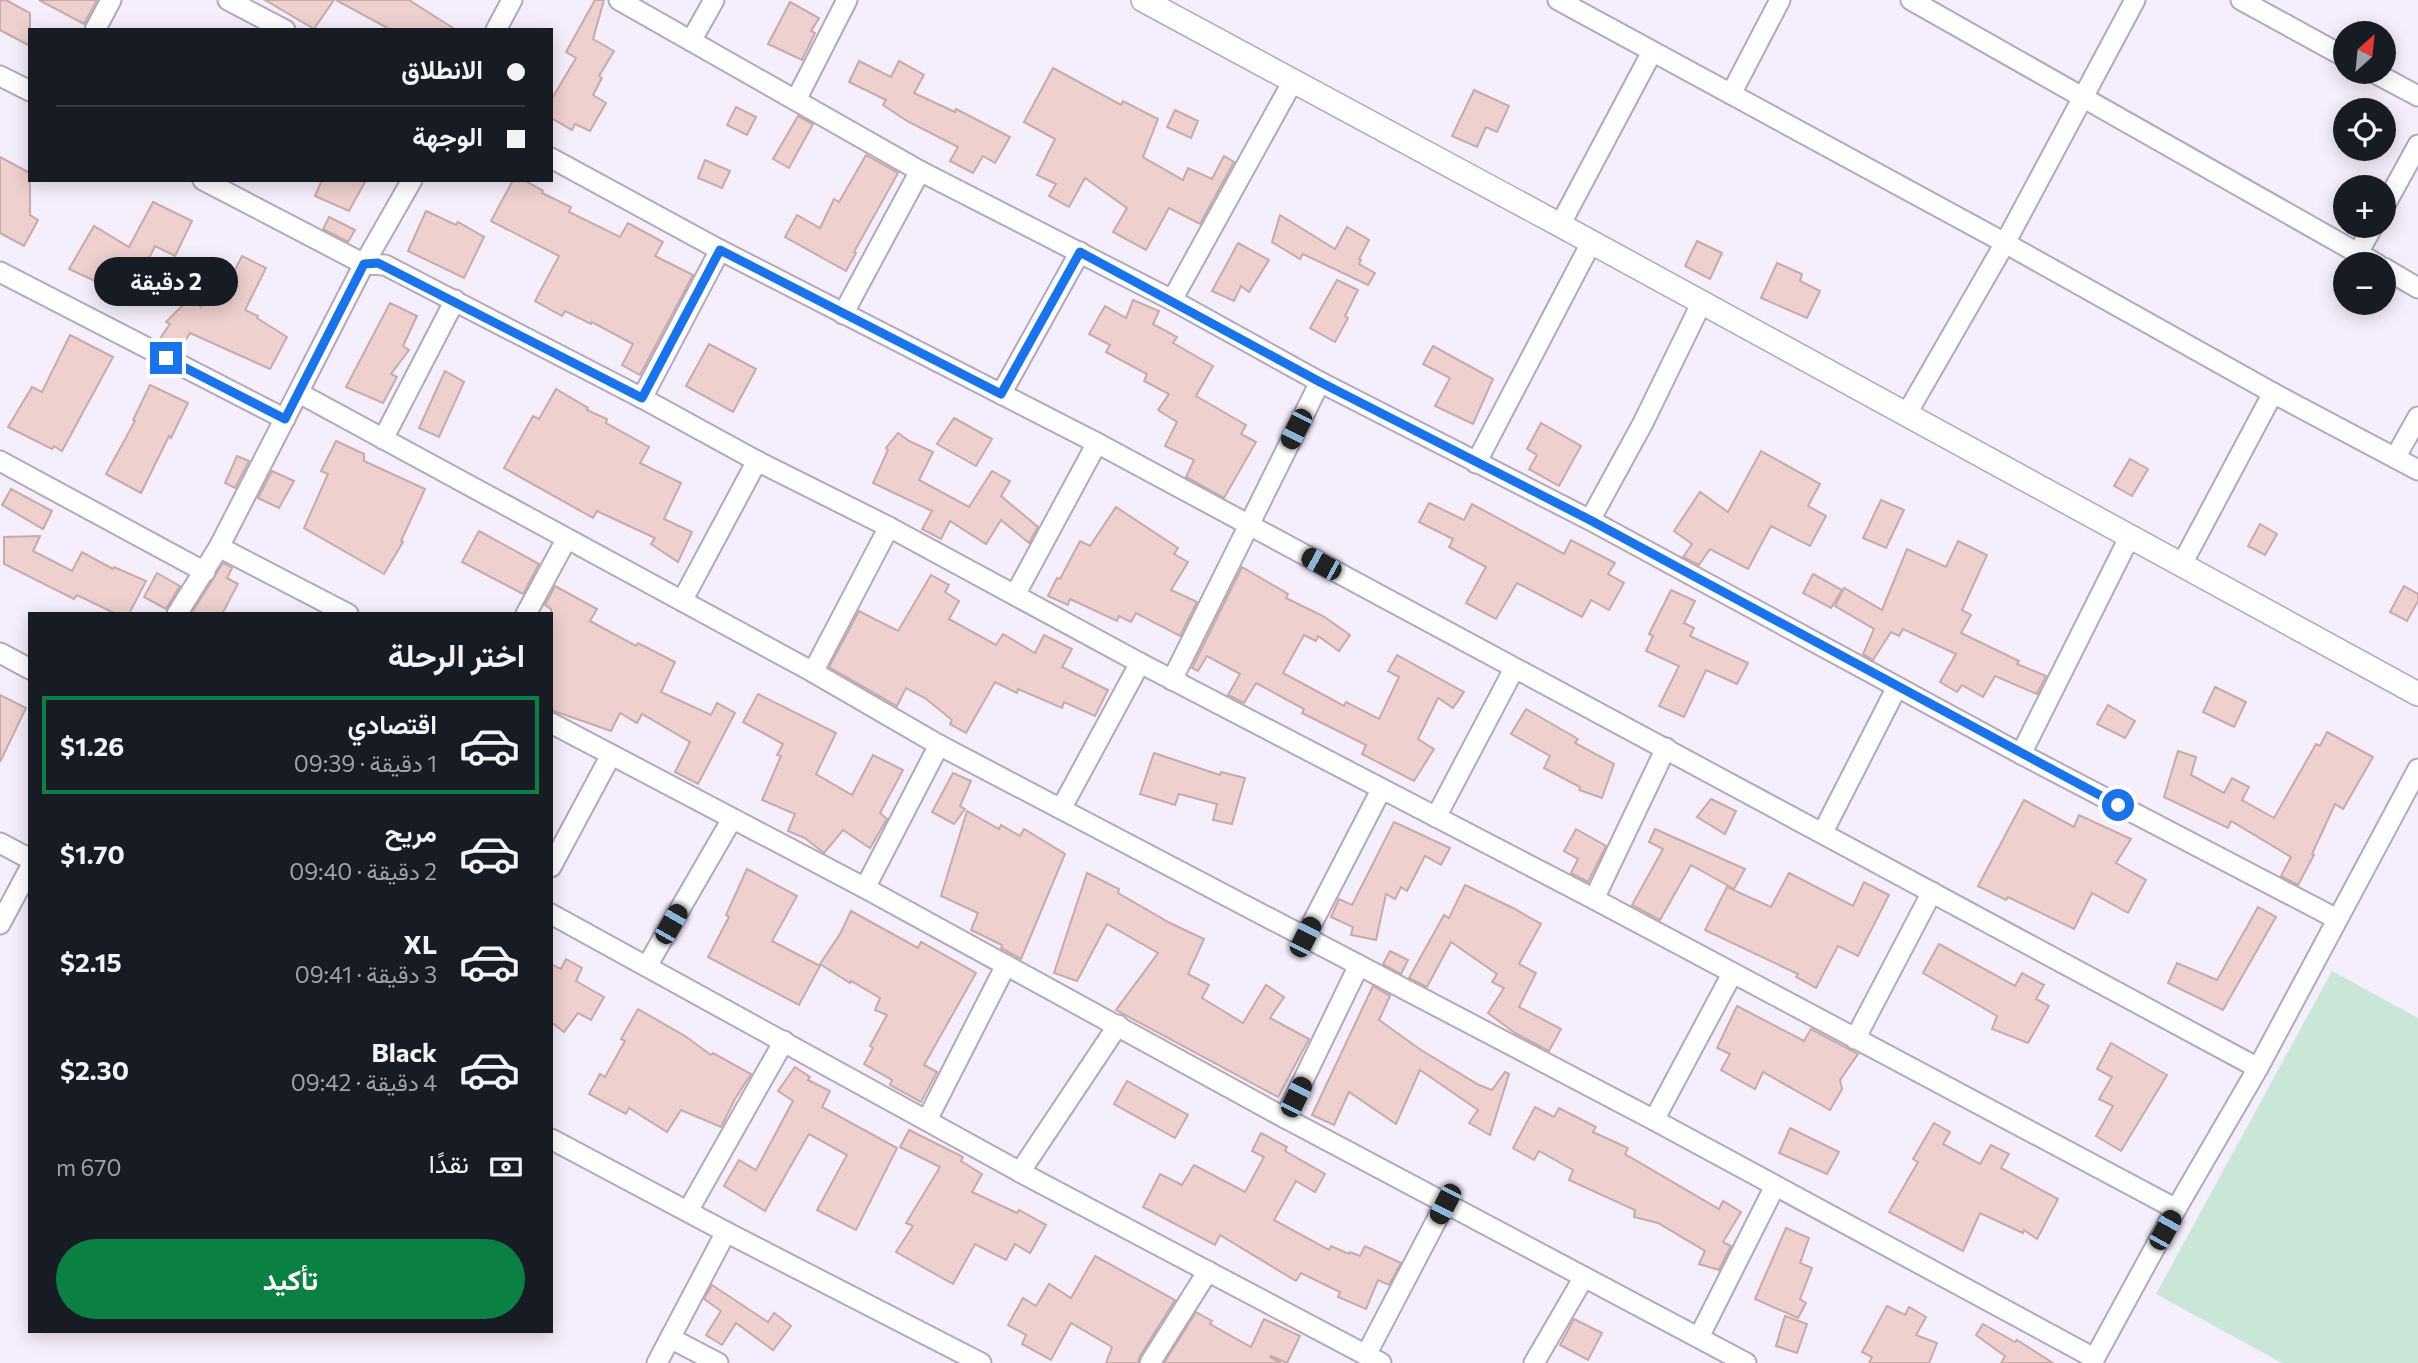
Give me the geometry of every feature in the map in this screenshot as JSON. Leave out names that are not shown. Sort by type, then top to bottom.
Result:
[{"type":"street","points":[[96,28],[111,0]]},
{"type":"street","points":[[228,0],[281,28]]},
{"type":"street","points":[[497,28],[512,0]]},
{"type":"street","points":[[618,0],[919,171],[1080,252],[1320,382],[1590,520],[2021,754],[2337,919]]},
{"type":"street","points":[[691,41],[714,0]]},
{"type":"street","points":[[796,100],[846,0]]},
{"type":"street","points":[[1143,0],[2418,694]]},
{"type":"street","points":[[1558,0],[2418,470]]},
{"type":"street","points":[[1731,94],[1780,0]]},
{"type":"street","points":[[1911,0],[2356,252]]},
{"type":"street","points":[[1906,415],[2004,243],[2134,0]]},
{"type":"street","points":[[2241,0],[2333,50]]},
{"type":"street","points":[[1560,225],[1652,52]]},
{"type":"street","points":[[0,76],[28,90]]},
{"type":"street","points":[[1172,300],[1293,81]]},
{"type":"street","points":[[2396,84],[2418,96]]},
{"type":"street","points":[[2396,185],[2418,145]]},
{"type":"street","points":[[553,159],[720,250],[1097,443],[2259,1068]]},
{"type":"street","points":[[843,314],[919,171]]},
{"type":"street","points":[[207,182],[364,264],[385,265],[455,300],[1381,790],[1594,899],[2176,1209]]},
{"type":"street","points":[[178,612],[219,547],[364,264],[411,182]]},
{"type":"street","points":[[1476,463],[1591,243]]},
{"type":"street","points":[[642,398],[720,250]]},
{"type":"street","points":[[1001,394],[1080,252]]},
{"type":"street","points":[[0,272],[285,419]]},
{"type":"street","points":[[2396,275],[2418,288]]},
{"type":"street","points":[[383,439],[455,300]]},
{"type":"street","points":[[1590,520],[1643,423],[1701,304]]},
{"type":"street","points":[[1172,680],[1320,382]]},
{"type":"street","points":[[299,393],[813,672],[939,745],[1654,1120],[2093,1361],[2176,1209],[2259,1068],[2418,769]]},
{"type":"street","points":[[2182,564],[2273,393]]},
{"type":"street","points":[[2395,458],[2418,417]]},
{"type":"street","points":[[1015,595],[1097,443]]},
{"type":"street","points":[[0,461],[205,572]]},
{"type":"street","points":[[682,601],[757,461]]},
{"type":"street","points":[[813,672],[888,527]]},
{"type":"street","points":[[2021,754],[2130,536]]},
{"type":"street","points":[[527,612],[566,540]]},
{"type":"street","points":[[219,547],[344,612]]},
{"type":"street","points":[[0,653],[28,668]]},
{"type":"street","points":[[1061,809],[1140,663]]},
{"type":"street","points":[[1436,817],[1514,669]]},
{"type":"street","points":[[1823,832],[1897,687]]},
{"type":"street","points":[[553,724],[865,888],[1285,1118],[1746,1363]]},
{"type":"street","points":[[865,888],[939,745]]},
{"type":"street","points":[[1594,899],[1666,748]]},
{"type":"street","points":[[553,863],[611,755]]},
{"type":"street","points":[[1305,937],[1381,790]]},
{"type":"street","points":[[647,966],[732,819]]},
{"type":"street","points":[[0,843],[28,858]]},
{"type":"street","points":[[0,924],[28,872]]},
{"type":"street","points":[[1854,1039],[1932,892]]},
{"type":"street","points":[[553,915],[1020,1172],[1374,1359],[1445,1204]]},
{"type":"street","points":[[927,1120],[1006,965]]},
{"type":"street","points":[[1285,1118],[1359,965]]},
{"type":"street","points":[[1654,1120],[1732,974]]},
{"type":"street","points":[[1020,1172],[1118,1025]]},
{"type":"street","points":[[688,1211],[784,1041]]},
{"type":"street","points":[[553,1140],[981,1363]]},
{"type":"street","points":[[1699,1337],[1775,1186]]},
{"type":"street","points":[[657,1363],[726,1232]]},
{"type":"street","points":[[1150,1363],[1208,1271]]},
{"type":"street","points":[[1534,1363],[1584,1277]]},
{"type":"street","points":[[670,1338],[718,1363]]},
{"type":"green space","points":[[2332,971],[2418,1018],[2418,1363],[2282,1363],[2156,1294]]},
{"type":"building","points":[[0,0],[6,0],[30,13],[28,45],[0,30]]},
{"type":"building","points":[[39,0],[97,0],[84,24]]},
{"type":"building","points":[[265,0],[334,0],[312,28]]},
{"type":"building","points":[[336,0],[409,0],[453,28],[387,28]]},
{"type":"building","points":[[595,0],[604,0],[593,39],[614,51],[599,76],[602,78],[593,95],[606,103],[590,131],[575,124],[572,130],[553,119],[553,97],[576,58],[566,52]]},
{"type":"building","points":[[790,2],[819,18],[811,31],[815,33],[802,60],[768,44]]},
{"type":"building","points":[[859,61],[891,77],[899,61],[924,75],[914,93],[955,112],[956,109],[1010,137],[995,163],[983,156],[973,173],[950,161],[958,147],[907,121],[883,105],[886,100],[849,82]]},
{"type":"building","points":[[1053,68],[1121,105],[1123,101],[1158,119],[1143,157],[1183,180],[1188,168],[1212,179],[1224,156],[1234,162],[1200,224],[1169,208],[1146,250],[1113,232],[1127,208],[1085,178],[1069,207],[1049,196],[1056,184],[1037,175],[1055,139],[1024,122]]},
{"type":"building","points":[[1474,90],[1509,106],[1497,132],[1486,127],[1477,147],[1452,136]]},
{"type":"building","points":[[736,107],[756,117],[747,135],[727,125]]},
{"type":"building","points":[[1175,110],[1198,121],[1191,138],[1167,127]]},
{"type":"building","points":[[798,116],[813,124],[789,168],[773,159]]},
{"type":"building","points":[[866,155],[898,173],[846,271],[785,237],[797,215],[820,228],[834,199],[839,202]]},
{"type":"building","points":[[0,157],[28,172],[30,215],[38,220],[24,246],[0,233]]},
{"type":"building","points":[[705,160],[730,171],[722,188],[698,178]]},
{"type":"building","points":[[321,182],[365,182],[349,211],[315,196]]},
{"type":"building","points":[[512,182],[527,182],[543,191],[542,193],[571,207],[569,212],[620,237],[628,223],[663,242],[655,256],[693,275],[640,375],[622,365],[633,344],[592,322],[591,324],[565,311],[562,316],[535,301],[559,256],[491,221]]},
{"type":"building","points":[[153,202],[192,221],[175,256],[155,246],[130,297],[69,269],[94,226],[129,247]]},
{"type":"building","points":[[426,211],[456,225],[458,222],[484,237],[464,278],[408,251]]},
{"type":"building","points":[[1280,215],[1335,249],[1347,227],[1369,240],[1359,259],[1359,264],[1375,273],[1368,285],[1303,254],[1300,259],[1272,242]]},
{"type":"building","points":[[329,217],[355,230],[348,242],[323,229]]},
{"type":"building","points":[[1697,241],[1722,253],[1710,279],[1685,266]]},
{"type":"building","points":[[1238,243],[1269,260],[1249,292],[1241,286],[1234,301],[1212,291]]},
{"type":"building","points":[[242,256],[266,268],[245,310],[287,337],[270,369],[190,333],[180,349],[161,337],[170,324],[166,322],[191,297],[201,307],[219,267],[233,274]]},
{"type":"building","points":[[1777,263],[1802,274],[1800,281],[1820,291],[1807,318],[1761,298]]},
{"type":"building","points":[[1337,280],[1358,290],[1345,316],[1348,318],[1335,342],[1310,328]]},
{"type":"building","points":[[1133,300],[1159,311],[1153,324],[1177,337],[1173,343],[1213,366],[1196,396],[1246,425],[1241,434],[1256,442],[1224,498],[1186,477],[1194,460],[1165,446],[1177,422],[1158,410],[1169,394],[1144,381],[1147,374],[1106,352],[1110,345],[1089,334],[1105,306],[1126,318]]},
{"type":"building","points":[[390,303],[417,316],[403,346],[409,350],[391,374],[397,377],[383,403],[346,387]]},
{"type":"building","points":[[70,335],[113,357],[62,451],[54,446],[52,449],[8,427],[32,387],[42,392]]},
{"type":"building","points":[[709,344],[756,369],[733,412],[686,386]]},
{"type":"building","points":[[1433,346],[1493,379],[1473,424],[1435,406],[1450,378],[1423,364]]},
{"type":"building","points":[[445,371],[464,382],[439,437],[419,428]]},
{"type":"building","points":[[150,385],[188,403],[141,493],[106,474],[135,421],[133,420]]},
{"type":"building","points":[[556,389],[588,408],[587,410],[607,419],[606,423],[649,447],[640,463],[681,483],[664,519],[692,532],[678,562],[651,544],[655,538],[597,511],[593,518],[504,468],[533,416],[539,419]]},
{"type":"building","points":[[954,418],[992,439],[976,466],[937,444]]},
{"type":"building","points":[[1541,423],[1581,446],[1559,486],[1529,469],[1537,455],[1527,449]]},
{"type":"building","points":[[898,433],[933,452],[919,480],[969,507],[992,471],[1010,481],[1001,496],[1038,527],[1029,543],[1001,520],[986,544],[950,521],[941,539],[922,529],[932,511],[873,483],[888,450],[886,448]]},
{"type":"building","points":[[336,441],[364,454],[364,461],[425,489],[401,541],[403,542],[384,574],[304,528],[328,474],[321,471]]},
{"type":"building","points":[[1761,451],[1820,484],[1808,506],[1826,516],[1810,546],[1771,526],[1748,569],[1710,549],[1699,565],[1683,557],[1692,544],[1674,531],[1700,492],[1728,512]]},
{"type":"building","points":[[237,456],[249,461],[235,488],[225,483]]},
{"type":"building","points":[[2130,459],[2148,469],[2132,496],[2114,486]]},
{"type":"building","points":[[272,471],[294,481],[279,508],[258,498]]},
{"type":"building","points":[[11,489],[52,511],[43,529],[2,505]]},
{"type":"building","points":[[1881,500],[1904,510],[1886,548],[1863,538]]},
{"type":"building","points":[[1429,503],[1464,520],[1472,504],[1564,554],[1571,540],[1615,563],[1608,574],[1624,583],[1609,610],[1591,600],[1582,617],[1517,583],[1496,619],[1466,603],[1486,567],[1449,547],[1453,539],[1419,522]]},
{"type":"building","points":[[1116,507],[1178,548],[1174,554],[1188,562],[1171,590],[1197,602],[1180,636],[1136,613],[1131,622],[1119,616],[1117,621],[1070,599],[1068,605],[1048,596],[1080,541],[1090,546]]},
{"type":"building","points":[[2260,524],[2277,534],[2265,555],[2248,546]]},
{"type":"building","points":[[479,531],[539,564],[523,594],[462,562]]},
{"type":"building","points":[[40,536],[33,551],[72,571],[82,552],[113,569],[114,567],[146,581],[130,612],[112,612],[77,595],[74,599],[4,564],[4,537]]},
{"type":"building","points":[[1958,541],[1987,555],[1962,610],[1971,615],[1961,633],[2019,661],[2017,664],[2046,676],[2037,694],[1995,676],[1983,697],[1962,685],[1957,692],[1940,682],[1956,654],[1903,629],[1899,636],[1891,632],[1873,660],[1863,654],[1874,629],[1835,606],[1844,588],[1882,610],[1907,549],[1946,567]]},
{"type":"building","points":[[223,563],[232,568],[227,578],[238,584],[223,612],[192,612]]},
{"type":"building","points":[[1242,567],[1288,594],[1286,598],[1323,616],[1350,635],[1339,651],[1318,636],[1316,641],[1304,635],[1283,673],[1344,706],[1346,702],[1379,719],[1399,677],[1388,671],[1397,655],[1464,692],[1453,708],[1438,698],[1418,739],[1434,749],[1414,781],[1362,754],[1366,745],[1302,713],[1304,709],[1256,683],[1244,703],[1228,695],[1240,674],[1207,656],[1198,671],[1192,668]]},
{"type":"building","points":[[157,573],[180,586],[166,609],[144,597]]},
{"type":"building","points":[[1813,574],[1842,590],[1831,608],[1803,593]]},
{"type":"building","points":[[931,575],[949,585],[945,592],[959,601],[949,619],[996,645],[1003,634],[1035,653],[1044,635],[1072,649],[1062,667],[1108,690],[1095,716],[1064,702],[1062,708],[1018,689],[1017,693],[995,682],[966,733],[950,724],[952,720],[925,698],[906,688],[897,706],[829,667],[859,611],[898,631]]},
{"type":"building","points":[[555,586],[597,609],[590,621],[636,646],[638,643],[675,662],[661,692],[711,715],[717,703],[735,713],[698,784],[675,772],[690,742],[642,714],[637,723],[620,713],[611,731],[553,711],[553,612],[545,605]]},
{"type":"building","points":[[2404,586],[2418,594],[2418,601],[2407,621],[2390,612]]},
{"type":"building","points":[[1671,590],[1695,601],[1684,623],[1694,628],[1690,636],[1748,663],[1737,684],[1706,670],[1684,717],[1659,706],[1679,666],[1646,651],[1653,636],[1649,634]]},
{"type":"building","points":[[2215,687],[2246,702],[2234,727],[2203,712]]},
{"type":"building","points":[[758,694],[836,733],[816,774],[852,795],[873,755],[903,770],[880,813],[887,819],[870,848],[843,830],[824,853],[805,838],[788,831],[795,814],[762,800],[781,756],[777,755],[783,744],[743,722]]},
{"type":"building","points":[[0,695],[26,708],[0,762]]},
{"type":"building","points":[[2108,705],[2135,721],[2125,738],[2097,724]]},
{"type":"building","points":[[1526,709],[1578,739],[1575,743],[1614,764],[1602,798],[1579,790],[1580,787],[1544,768],[1550,756],[1511,734]]},
{"type":"building","points":[[2327,732],[2373,757],[2343,809],[2335,804],[2298,885],[2281,876],[2291,857],[2231,821],[2228,828],[2164,797],[2178,751],[2196,757],[2191,775],[2224,793],[2232,778],[2249,787],[2242,800],[2274,818],[2316,744],[2320,746]]},
{"type":"building","points":[[1154,753],[1220,775],[1221,772],[1245,778],[1232,824],[1213,820],[1217,804],[1179,794],[1175,805],[1140,794]]},
{"type":"building","points":[[953,773],[971,781],[960,806],[965,809],[954,824],[932,812]]},
{"type":"building","points":[[1711,799],[1736,811],[1725,834],[1697,817]]},
{"type":"building","points":[[2024,800],[2074,827],[2079,815],[2131,839],[2116,863],[2146,880],[2128,913],[2092,893],[2074,929],[2008,897],[2006,900],[1978,886]]},
{"type":"building","points":[[967,811],[999,829],[1001,825],[1020,836],[1024,829],[1065,854],[1021,959],[1001,948],[1002,945],[971,930],[978,913],[941,896]]},
{"type":"building","points":[[1394,822],[1450,848],[1441,865],[1425,856],[1407,891],[1401,887],[1395,899],[1386,894],[1376,940],[1351,935],[1353,927],[1331,917],[1339,899],[1352,905]]},
{"type":"building","points":[[1576,829],[1606,846],[1588,882],[1571,873],[1578,859],[1564,851]]},
{"type":"building","points":[[1655,829],[1745,869],[1734,889],[1691,865],[1660,920],[1632,905],[1663,849],[1649,842]]},
{"type":"building","points":[[747,869],[797,896],[772,941],[820,966],[799,1005],[708,957],[729,917],[726,915]]},
{"type":"building","points":[[1087,873],[1119,889],[1118,893],[1170,923],[1204,939],[1188,974],[1209,985],[1202,998],[1243,1023],[1266,985],[1284,997],[1270,1018],[1309,1039],[1278,1097],[1116,1010],[1158,953],[1107,924],[1077,981],[1054,973]]},
{"type":"building","points":[[1789,873],[1853,906],[1864,882],[1889,895],[1858,956],[1838,946],[1816,988],[1796,977],[1798,974],[1705,930],[1727,887],[1771,907]]},
{"type":"building","points":[[1465,885],[1541,924],[1519,964],[1536,973],[1519,1007],[1561,1029],[1549,1051],[1515,1033],[1488,1013],[1504,988],[1492,982],[1497,974],[1451,942],[1427,987],[1409,978],[1444,915],[1449,918]]},
{"type":"building","points":[[2258,907],[2276,917],[2223,1010],[2168,983],[2177,963],[2217,980]]},
{"type":"building","points":[[851,911],[918,948],[921,942],[976,973],[924,1065],[937,1072],[921,1102],[890,1085],[892,1080],[864,1064],[873,1048],[870,1046],[887,1015],[875,1010],[880,998],[820,964],[840,934]]},
{"type":"building","points":[[1939,944],[2015,986],[2022,973],[2044,985],[2036,999],[2049,1006],[2028,1043],[1992,1029],[1997,1016],[1923,973]]},
{"type":"building","points":[[1390,951],[1408,960],[1401,974],[1383,964]]},
{"type":"building","points":[[566,959],[582,968],[576,981],[604,997],[591,1020],[578,1013],[564,1032],[553,1024],[553,965],[561,969]]},
{"type":"building","points":[[1373,986],[1390,996],[1379,1020],[1421,1050],[1492,1090],[1505,1072],[1509,1074],[1490,1135],[1469,1123],[1478,1110],[1420,1070],[1396,1124],[1349,1092],[1334,1125],[1312,1115]]},
{"type":"building","points":[[1737,1006],[1804,1041],[1811,1029],[1858,1054],[1840,1080],[1842,1089],[1830,1110],[1763,1072],[1755,1089],[1721,1070],[1730,1054],[1717,1048]]},
{"type":"building","points":[[638,1009],[685,1036],[711,1055],[713,1053],[751,1074],[721,1127],[681,1110],[667,1132],[629,1108],[626,1114],[589,1094],[600,1074],[605,1077],[625,1041],[621,1039]]},
{"type":"building","points":[[2111,1043],[2167,1075],[2121,1151],[2096,1136],[2113,1106],[2099,1099],[2112,1077],[2097,1069]]},
{"type":"building","points":[[795,1067],[810,1077],[808,1080],[830,1091],[822,1107],[897,1148],[856,1230],[817,1210],[847,1155],[809,1134],[765,1211],[724,1186],[739,1160],[756,1170],[793,1101],[778,1091]]},
{"type":"building","points":[[1127,1081],[1188,1115],[1175,1138],[1114,1104]]},
{"type":"building","points":[[1535,1107],[1554,1117],[1559,1108],[1596,1127],[1593,1132],[1628,1148],[1625,1154],[1719,1209],[1723,1201],[1741,1212],[1723,1242],[1731,1246],[1719,1270],[1699,1264],[1705,1251],[1658,1223],[1634,1217],[1635,1210],[1569,1180],[1573,1170],[1539,1151],[1534,1160],[1513,1148]]},
{"type":"building","points":[[1934,1123],[1950,1132],[1943,1144],[1980,1164],[1991,1145],[2009,1154],[2001,1168],[2058,1199],[2037,1239],[2024,1230],[2023,1233],[1980,1213],[1963,1251],[1889,1212],[1918,1162],[1913,1159]]},
{"type":"building","points":[[1790,1128],[1839,1152],[1827,1174],[1779,1153]]},
{"type":"building","points":[[909,1130],[963,1157],[961,1161],[982,1174],[972,1192],[1017,1213],[1019,1210],[1046,1225],[1030,1253],[1015,1244],[1006,1260],[975,1244],[953,1284],[896,1252],[913,1226],[906,1223],[940,1167],[900,1147]]},
{"type":"building","points":[[1261,1133],[1287,1147],[1285,1151],[1325,1174],[1315,1192],[1296,1181],[1274,1220],[1329,1250],[1331,1246],[1360,1256],[1365,1246],[1401,1263],[1389,1285],[1378,1280],[1366,1309],[1338,1297],[1340,1292],[1301,1273],[1296,1281],[1220,1235],[1215,1245],[1143,1207],[1160,1174],[1182,1185],[1194,1165],[1245,1192],[1264,1157],[1252,1151]]},
{"type":"building","points":[[1786,1228],[1809,1238],[1800,1263],[1812,1268],[1800,1299],[1806,1303],[1798,1318],[1755,1299]]},
{"type":"building","points":[[1095,1256],[1175,1300],[1138,1363],[1106,1363],[1112,1347],[1071,1323],[1051,1360],[1022,1344],[1026,1335],[1008,1325],[1023,1298],[1036,1306],[1049,1284],[1071,1298]]},
{"type":"building","points":[[712,1285],[768,1322],[774,1313],[791,1326],[773,1350],[736,1323],[722,1345],[706,1335],[721,1311],[704,1299]]},
{"type":"building","points":[[1887,1306],[1905,1315],[1909,1307],[1926,1317],[1916,1335],[1937,1343],[1929,1363],[1869,1363],[1872,1357],[1862,1352]]},
{"type":"building","points":[[1196,1312],[1212,1321],[1210,1324],[1251,1347],[1264,1319],[1300,1336],[1287,1363],[1271,1356],[1281,1363],[1164,1363]]},
{"type":"building","points":[[1785,1316],[1807,1324],[1797,1353],[1776,1346]]},
{"type":"building","points":[[1574,1319],[1602,1333],[1588,1360],[1560,1345]]},
{"type":"building","points":[[1983,1324],[2015,1342],[2017,1340],[2053,1363],[2001,1363],[2005,1356],[1976,1335]]},
{"type":"route","points":[[166,358],[285,419],[364,264],[378,263],[642,398],[720,250],[1001,394],[1080,252],[1320,382],[1590,520],[2118,805]]}]
